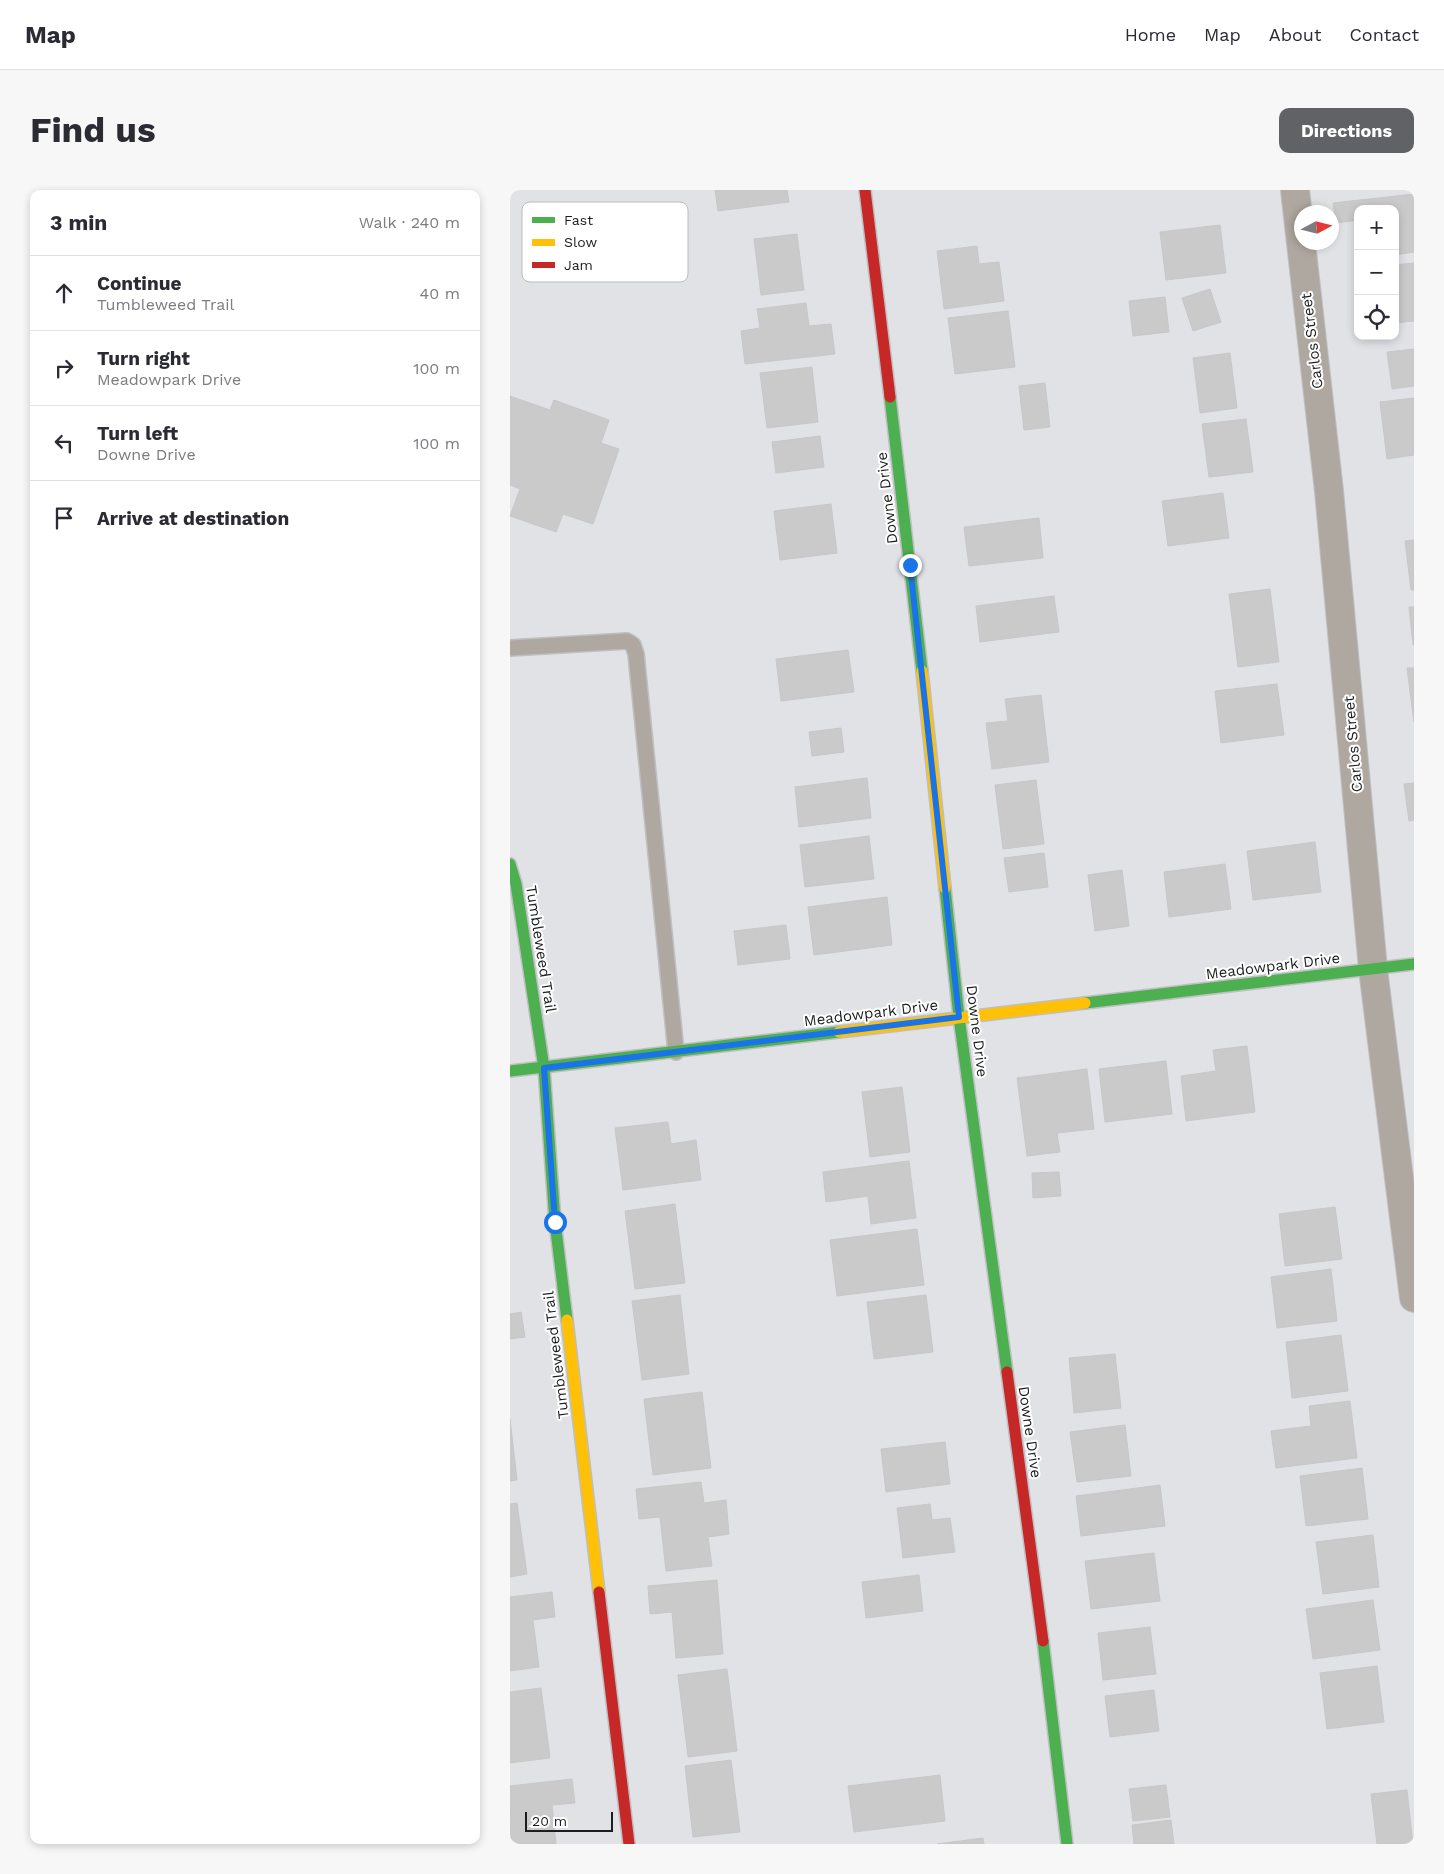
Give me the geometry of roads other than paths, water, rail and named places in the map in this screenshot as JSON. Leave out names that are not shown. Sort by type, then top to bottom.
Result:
[{"type":"street","name":"Downe Drive","points":[[865,190],[910,565],[959,1017],[1052,1708],[1067,1844]]},
{"type":"street","name":"Carlos Street","points":[[1295,190],[1329,491],[1373,969],[1414,1298]]},
{"type":"street","name":"Tumbleweed Trail","points":[[510,864],[516,884],[544,1068],[555,1222],[629,1844]]},
{"type":"street","name":"Meadowpark Drive","points":[[510,1071],[1414,964]]},
{"type":"lane","points":[[510,648],[627,641],[633,645],[636,654],[676,1052]]}]
